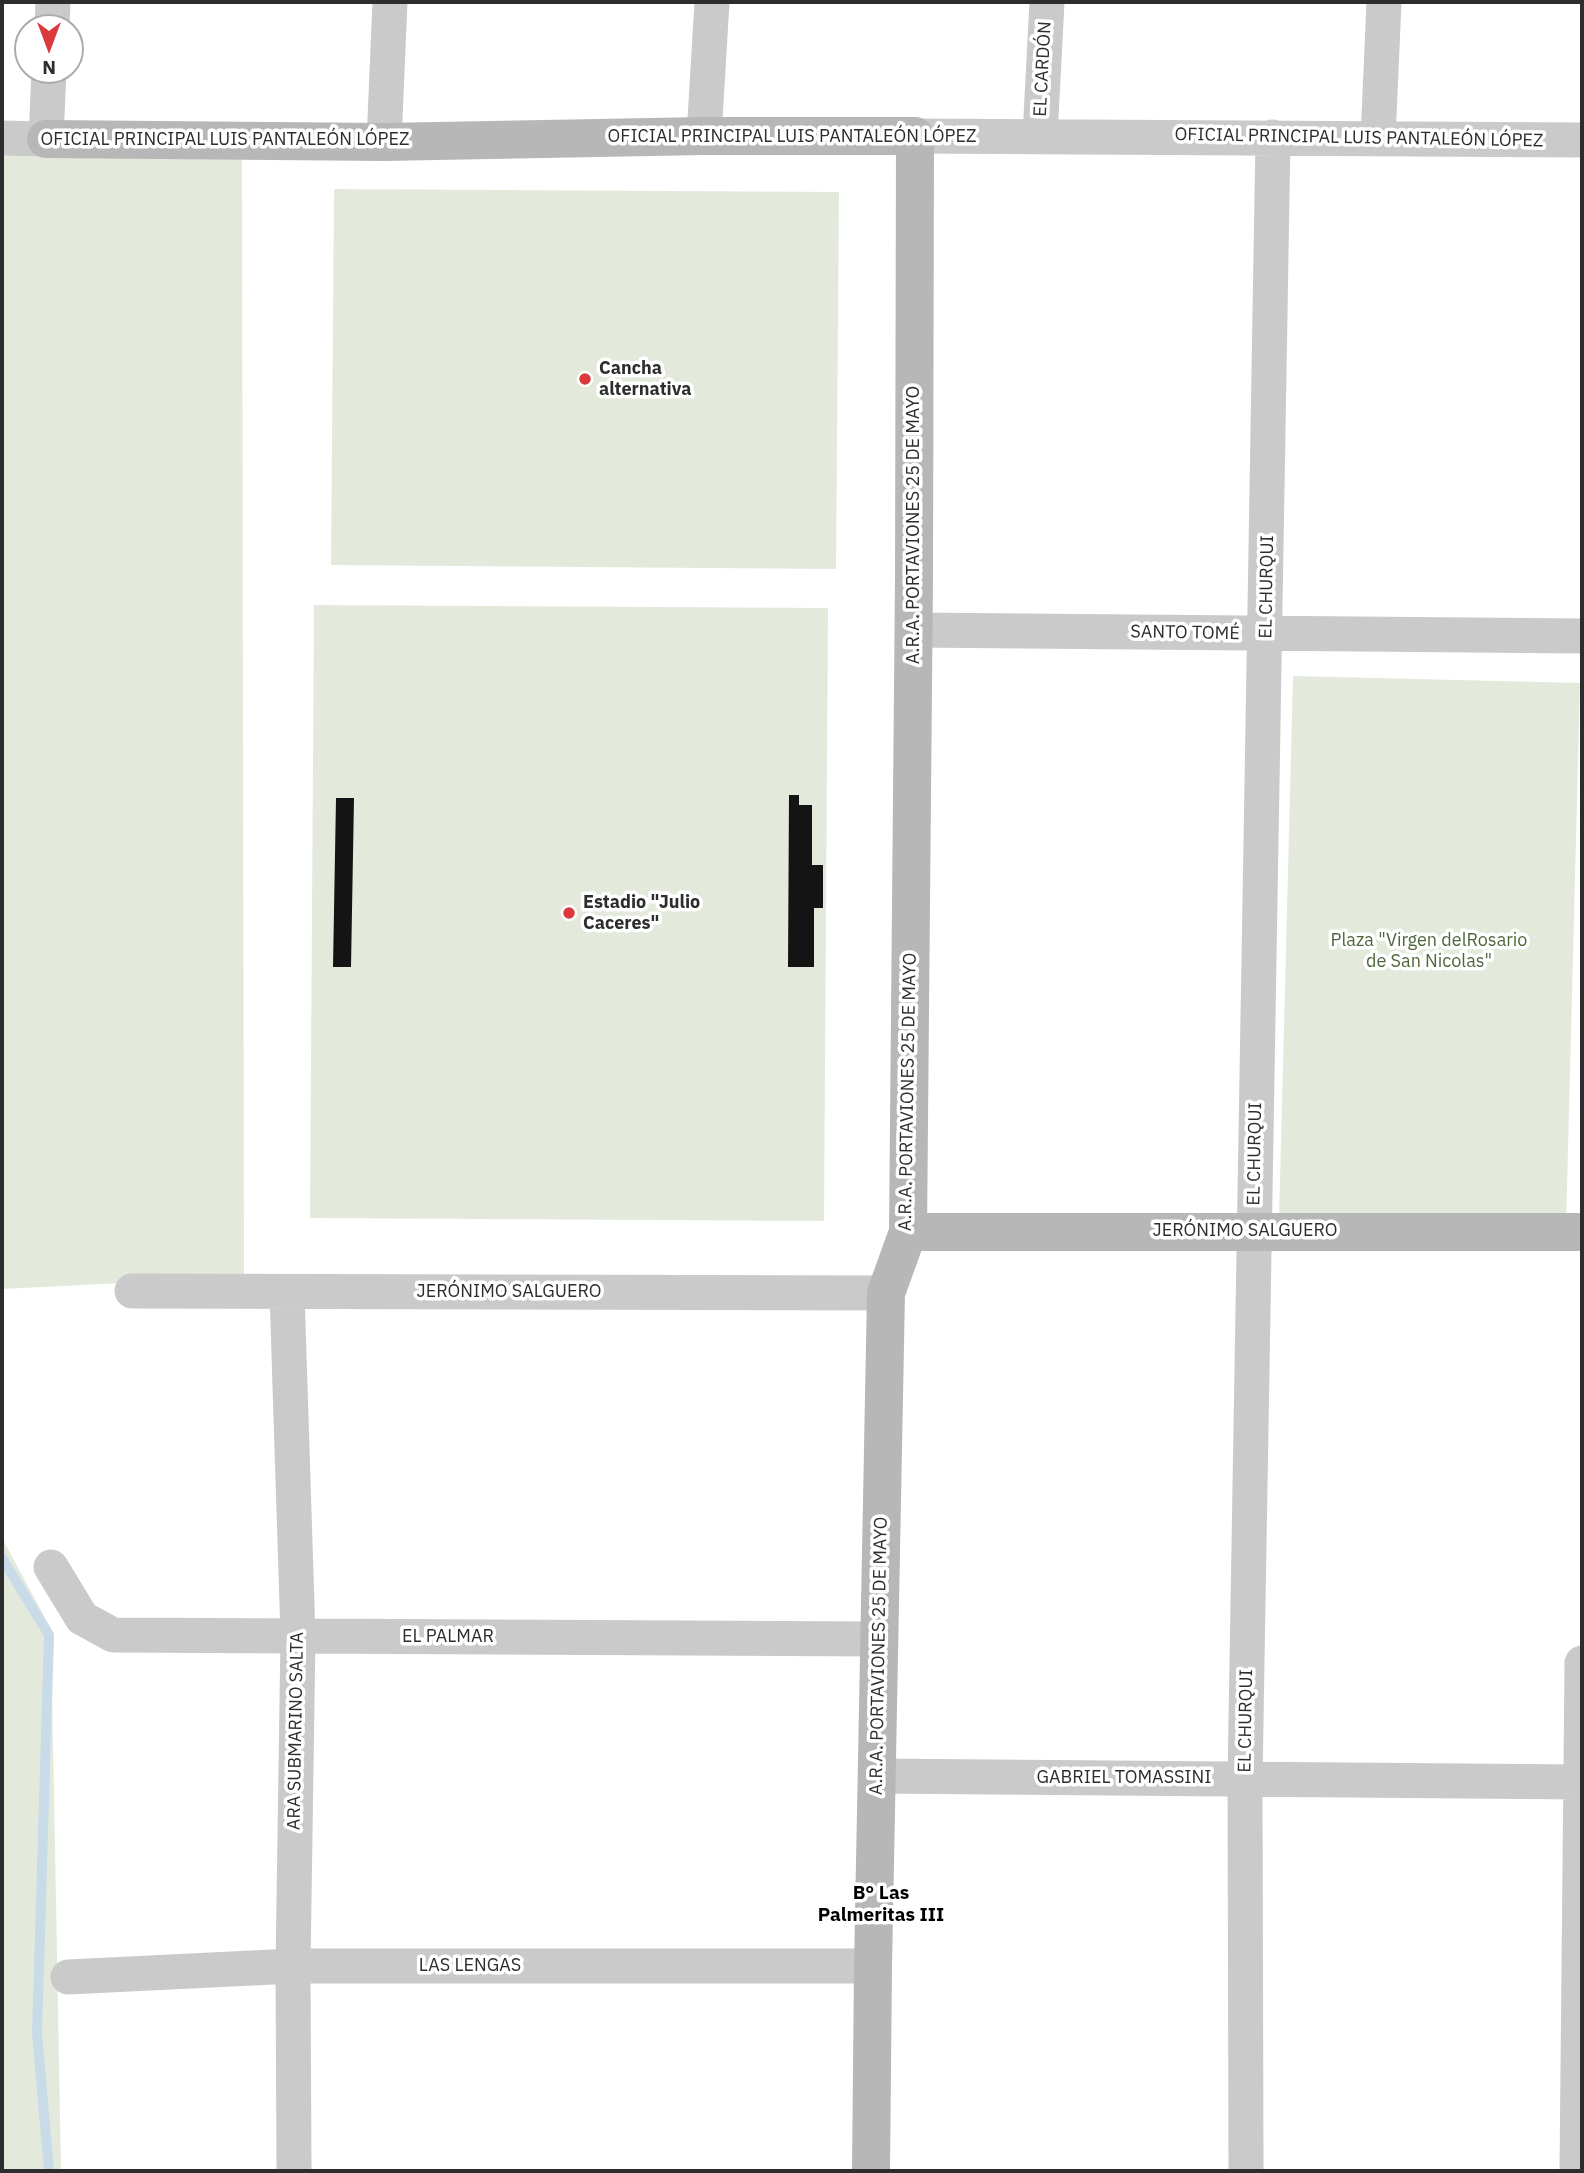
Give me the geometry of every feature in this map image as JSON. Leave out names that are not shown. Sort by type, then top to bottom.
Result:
[{"type":"street","points":[[384,142],[390,2]]},
{"type":"street","points":[[704,136],[712,2]]},
{"type":"street","name":"EL CARDÓN","points":[[1040,136],[1047,2]]},
{"type":"street","points":[[1378,139],[1384,2]]},
{"type":"street","points":[[46,139],[49,84]]},
{"type":"street","name":"OFICIAL PRINCIPAL LUIS PANTALEÓN LÓPEZ","points":[[2,138],[384,142],[704,136],[1582,140]]},
{"type":"street","name":"A.R.A. PORTAVIONES 25 DE MAYO","points":[[871,2171],[886,1293],[908,1232],[915,136]]},
{"type":"street","name":"EL CHURQUI","points":[[1246,2171],[1245,1779],[1273,137]]},
{"type":"street","name":"SANTO TOMÉ","points":[[913,630],[1582,636]]},
{"type":"street","name":"JERÓNIMO SALGUERO","points":[[908,1232],[1582,1232]]},
{"type":"street","name":"JERÓNIMO SALGUERO","points":[[132,1291],[886,1293]]},
{"type":"street","name":"ARA SUBMARINO SALTA","points":[[286,1292],[298,1636],[293,1966],[294,2171]]},
{"type":"street","name":"EL PALMAR","points":[[51,1567],[82,1618],[113,1635],[879,1639]]},
{"type":"street","points":[[1577,2171],[1582,1663]]},
{"type":"street","name":"GABRIEL TOMASSINI","points":[[876,1776],[1582,1782]]},
{"type":"street","name":"LAS LENGAS","points":[[68,1978],[293,1966],[873,1966]]},
{"type":"green space","points":[[2,153],[242,157],[244,1277],[2,1289]]},
{"type":"green space","name":"Cancha alternativa","points":[[334,189],[839,192],[836,569],[331,565]]},
{"type":"green space","name":"Estadio \"Julio Caceres\"","points":[[314,605],[828,608],[824,1221],[310,1218]]},
{"type":"green space","name":"Plaza \"Virgen delRosario de San Nicolas\"","points":[[1293,676],[1580,683],[1566,1227],[1279,1220]]},
{"type":"green space","points":[[2,1538],[51,1629],[61,2171],[2,2171]]},
{"type":"building","points":[[789,795],[799,795],[799,805],[812,805],[812,865],[823,865],[823,908],[814,908],[814,967],[788,967]]},
{"type":"building","points":[[336,798],[354,798],[351,967],[333,967]]},
{"type":"waterway","points":[[2,1558],[49,1635],[37,2033],[49,2171]]},
{"type":"place","name":"Cancha alternativa","points":[[585,379]]},
{"type":"place","name":"Estadio \"Julio Caceres\"","points":[[569,913]]},
{"type":"district","name":"B° Las Palmeritas III","points":[[881,1905]]}]
